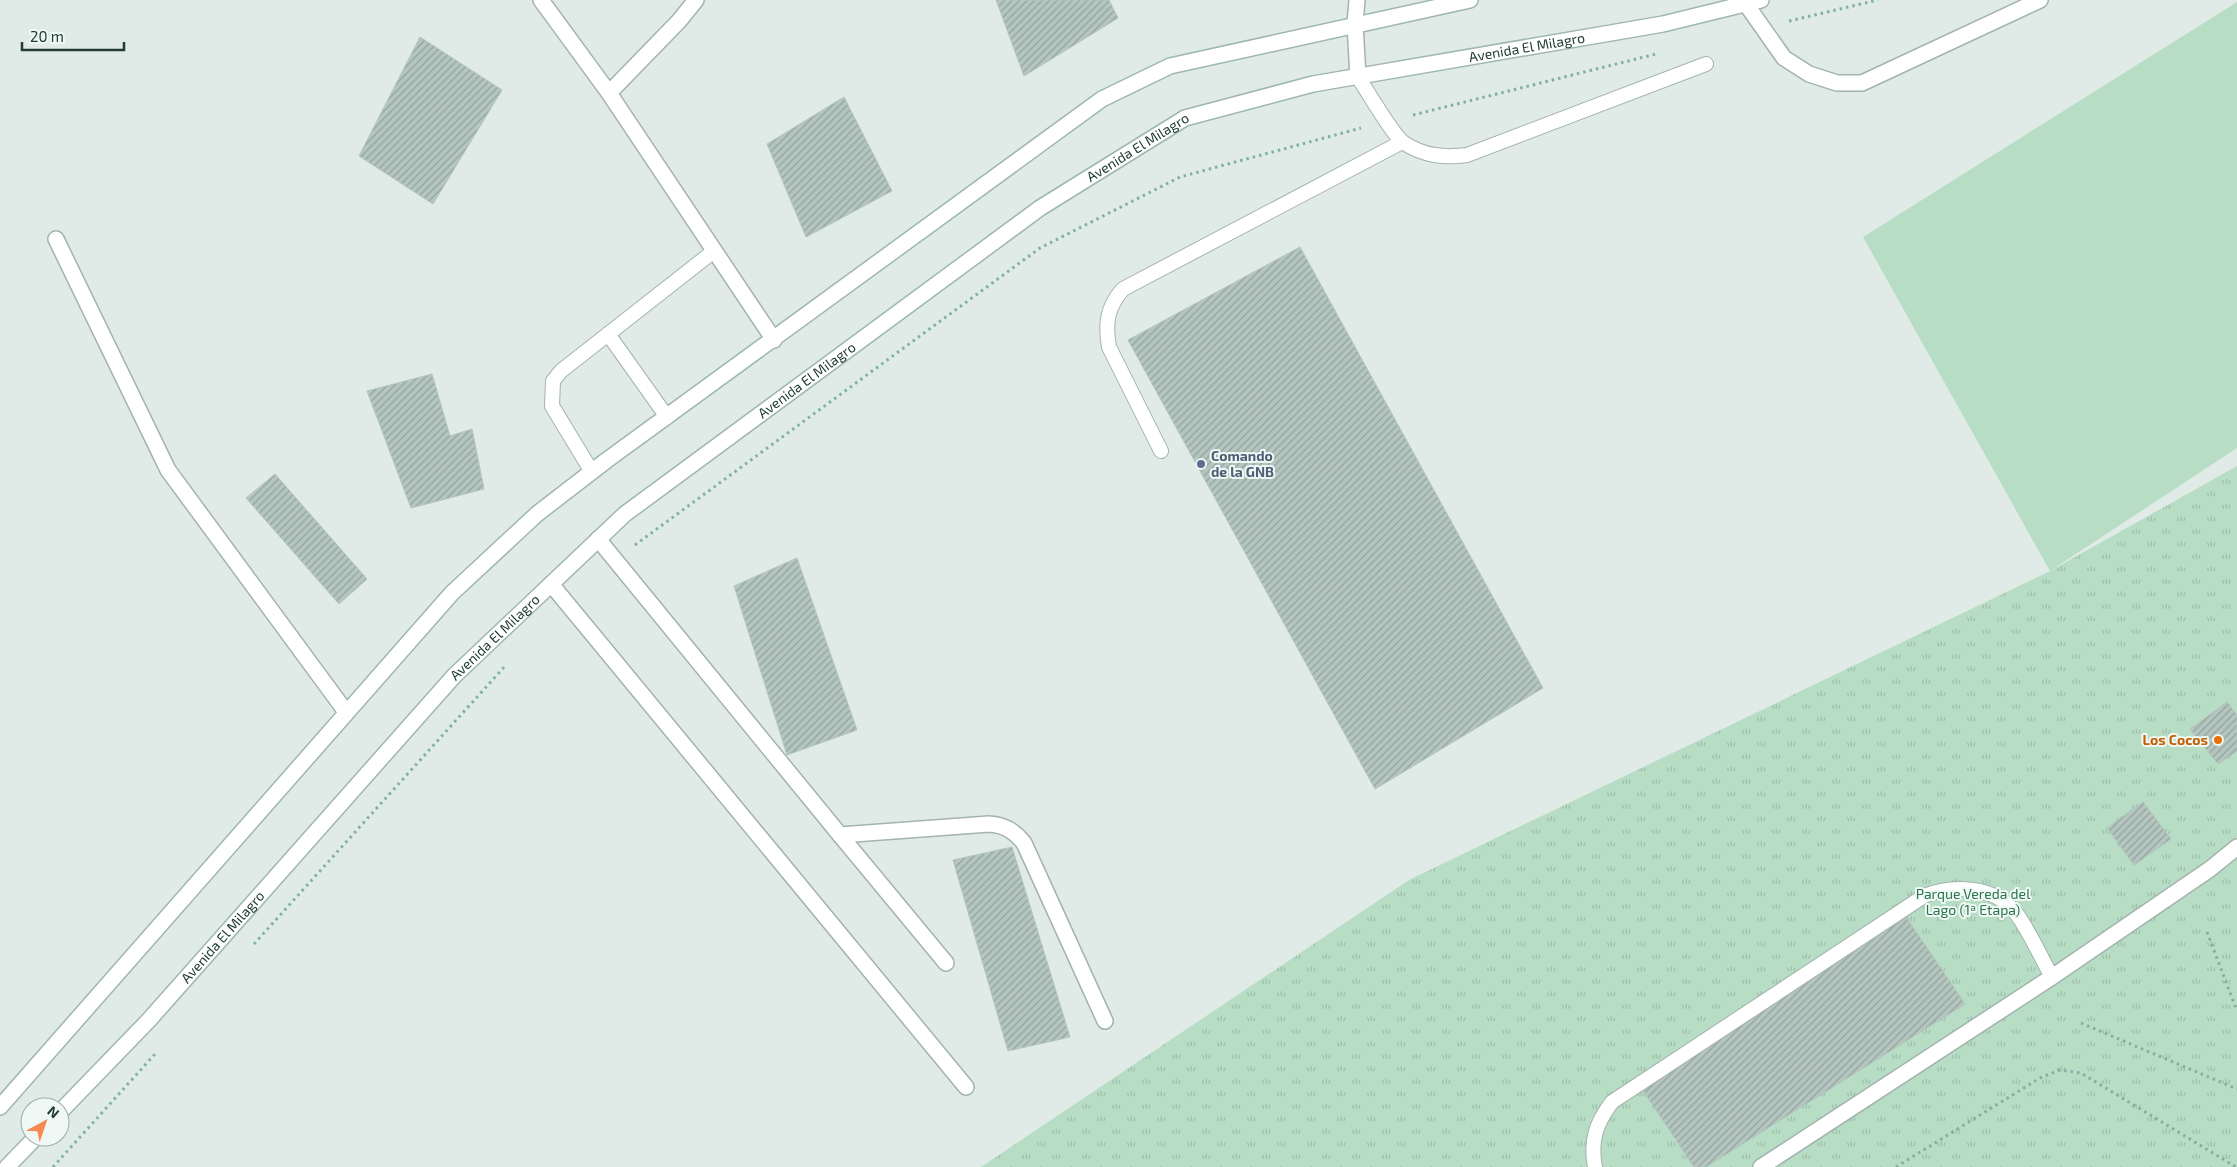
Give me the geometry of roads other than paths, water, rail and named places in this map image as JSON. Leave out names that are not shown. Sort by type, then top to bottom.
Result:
[{"type":"main road","points":[[541,0],[609,93],[774,340]]},
{"type":"main road","points":[[609,93],[679,21],[696,0]]},
{"type":"main road","points":[[1357,0],[1355,24],[1358,76]]},
{"type":"main road","points":[[0,1107],[452,593],[537,514],[592,472],[1102,99],[1170,66],[1470,0]]},
{"type":"main road","name":"Avenida El Milagro","points":[[70,1102],[148,1020],[454,676],[625,514],[1040,208],[1185,118],[1313,84],[1663,24],[1761,0]]},
{"type":"main road","points":[[1746,4],[1784,58],[1809,74],[1837,83],[1862,84],[2040,0]]},
{"type":"main road","points":[[56,239],[168,470],[346,712]]},
{"type":"main road","points":[[598,539],[946,963]]},
{"type":"main road","points":[[551,584],[966,1087]]},
{"type":"main road","points":[[840,835],[989,824],[1000,825],[1016,834],[1024,843],[1105,1021]]},
{"type":"main road","points":[[1761,1167],[2052,977],[2210,869],[2237,847]]},
{"type":"main road","points":[[7,1167],[26,1147]]},
{"type":"lane","points":[[1358,76],[1402,142],[1426,153],[1447,158],[1467,155],[1706,64]]},
{"type":"lane","points":[[1161,451],[1109,347],[1106,332],[1108,316],[1114,300],[1123,289],[1402,142]]},
{"type":"lane","points":[[592,472],[552,406],[553,381],[561,372],[608,334],[714,251]]},
{"type":"lane","points":[[608,334],[666,417]]},
{"type":"lane","points":[[1594,1167],[1592,1151],[1594,1134],[1601,1116],[1612,1102],[1916,901],[1935,891],[1947,888],[1964,888],[1981,892],[2004,903],[2015,912],[2052,977]]},
{"type":"place","name":"Comando de la GNB","points":[[1201,464]]},
{"type":"place","name":"Los Cocos","points":[[2218,740]]},
{"type":"park label","name":"Parque Vereda del Lago (1ª Etapa)","points":[[1973,902]]}]
